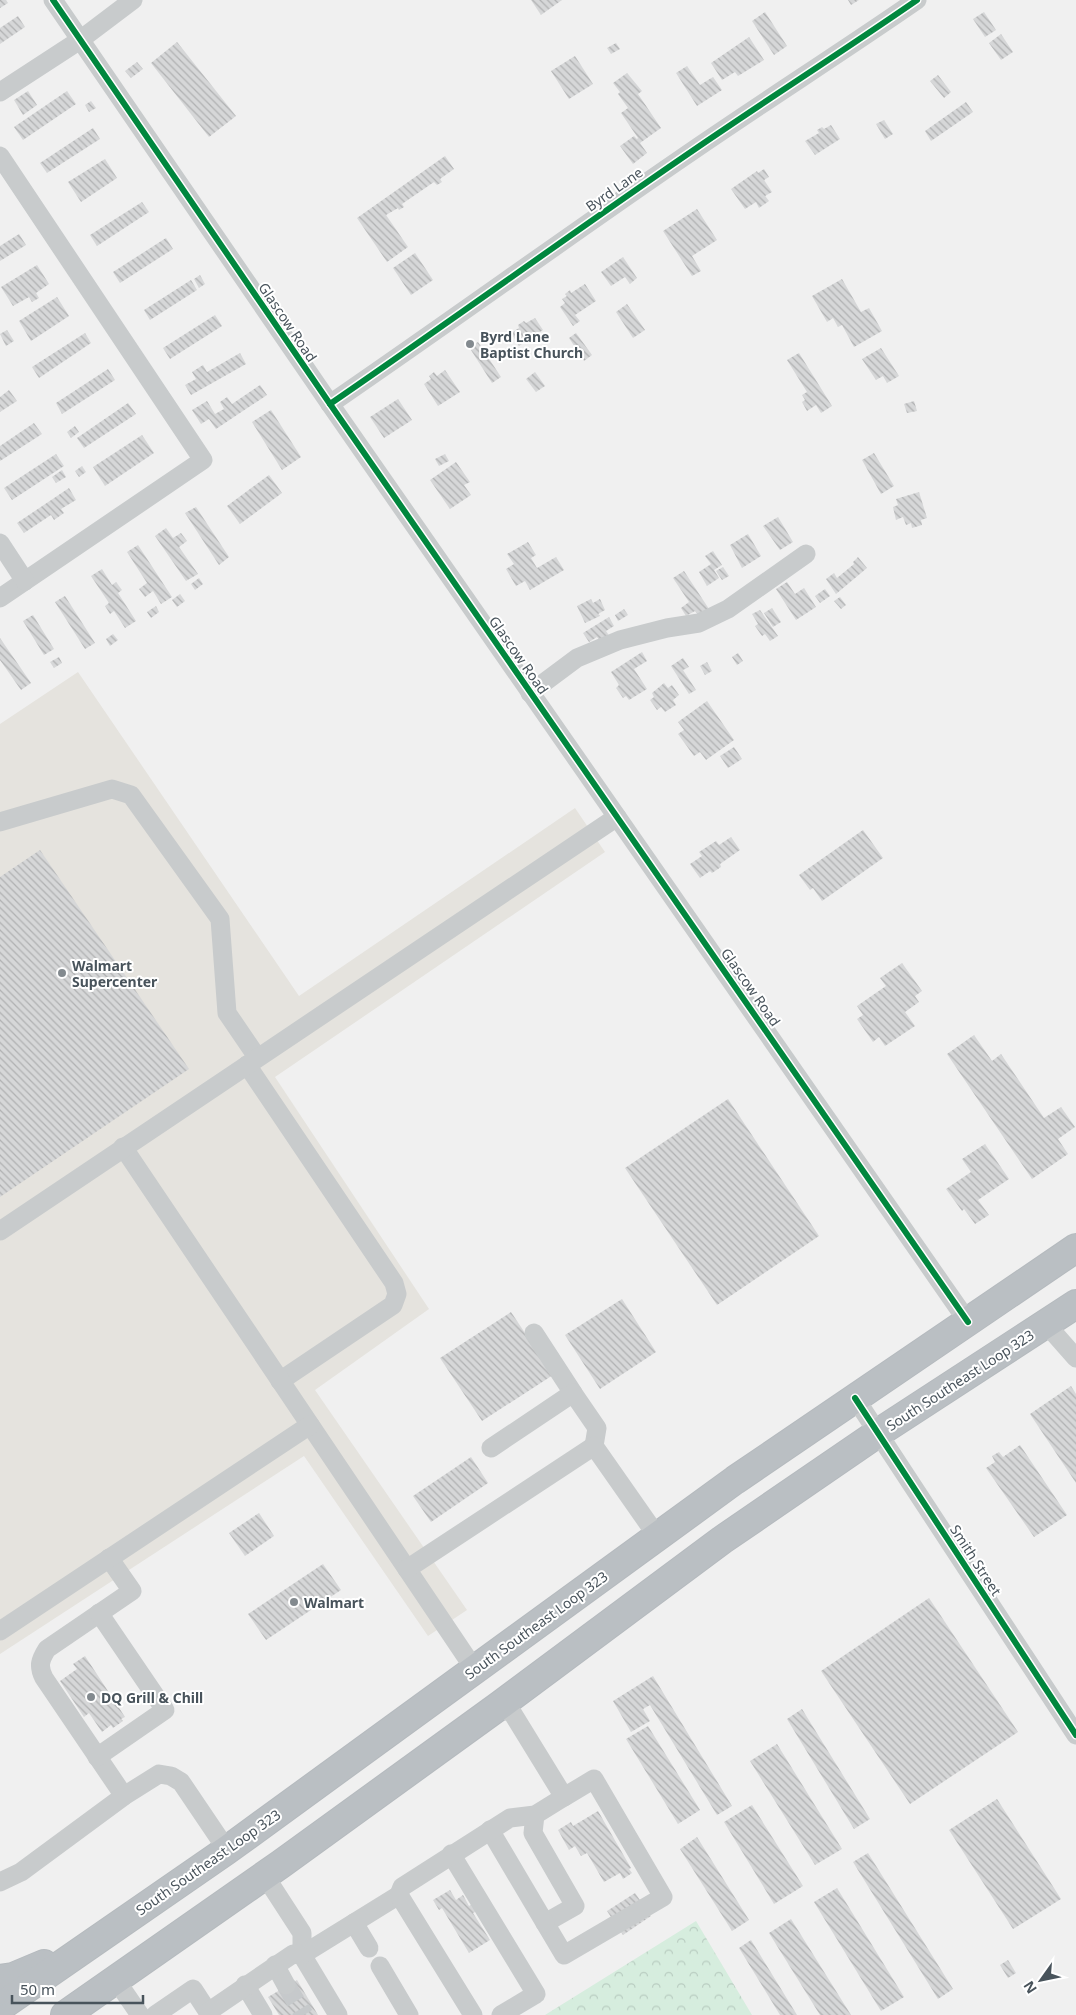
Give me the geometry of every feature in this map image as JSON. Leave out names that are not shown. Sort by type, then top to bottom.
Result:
[{"type":"highway","name":"South Southeast Loop 323","points":[[0,2008],[227,1850],[735,1480],[1076,1248]]},
{"type":"highway","name":"South Southeast Loop 323","points":[[65,2015],[265,1876],[499,1706],[722,1540],[878,1433],[1076,1304]]},
{"type":"highway","points":[[476,1670],[499,1706]]},
{"type":"highway","points":[[0,1979],[13,1977],[89,1945]]},
{"type":"highway","points":[[83,2015],[107,1986]]},
{"type":"street","name":"Glascow Road","points":[[53,0],[530,693],[968,1322]]},
{"type":"street","points":[[0,92],[80,40],[133,0]]},
{"type":"street","name":"Byrd Lane","points":[[330,404],[683,157],[917,0]]},
{"type":"street","points":[[0,156],[203,460],[0,598]]},
{"type":"street","points":[[0,543],[25,581]]},
{"type":"street","points":[[530,693],[577,658],[620,640],[667,628],[699,623],[728,609],[806,554]]},
{"type":"street","points":[[0,822],[112,789],[131,795],[220,919],[227,1013],[252,1061],[394,1283],[397,1294],[393,1305],[280,1381]]},
{"type":"street","points":[[0,1231],[617,817]]},
{"type":"street","points":[[123,1147],[476,1670]]},
{"type":"street","points":[[1046,1324],[1076,1358]]},
{"type":"street","points":[[534,1333],[596,1428],[594,1446],[657,1536]]},
{"type":"street","points":[[491,1448],[573,1393]]},
{"type":"street","name":"Smith Street","points":[[855,1398],[1076,1735]]},
{"type":"street","points":[[0,1631],[310,1425]]},
{"type":"street","points":[[407,1569],[594,1446]]},
{"type":"street","points":[[109,1558],[132,1591],[47,1649],[40,1662],[40,1667],[44,1678],[124,1796]]},
{"type":"street","points":[[97,1756],[164,1710],[99,1613]]},
{"type":"street","points":[[499,1706],[513,1714],[564,1797]]},
{"type":"street","points":[[0,1882],[20,1872],[124,1796],[159,1774],[177,1778],[181,1782],[227,1850]]},
{"type":"street","points":[[166,2012],[193,1989],[209,2013],[293,1954],[302,1955],[399,1896],[402,1886],[490,1830],[510,1818],[536,1815],[594,1779],[663,1898],[564,1955],[490,1830]]},
{"type":"street","points":[[536,1815],[533,1833],[575,1906],[545,1923]]},
{"type":"street","points":[[451,1854],[536,1994],[501,2015]]},
{"type":"street","points":[[265,1876],[302,1933],[302,1955],[338,2015]]},
{"type":"street","points":[[399,1896],[473,2015]]},
{"type":"street","points":[[354,1923],[369,1948]]},
{"type":"street","points":[[274,1966],[286,1986]]},
{"type":"street","points":[[380,1966],[409,2015]]},
{"type":"street","points":[[107,1986],[140,2015]]},
{"type":"street","points":[[245,1986],[263,2015]]},
{"type":"shaded area","points":[[78,672],[299,996],[575,808],[605,852],[275,1077],[429,1309],[315,1390],[467,1610],[428,1636],[304,1456],[0,1654],[0,724]]},
{"type":"green space","points":[[696,1921],[752,2015],[545,2015]]},
{"type":"building","points":[[0,0],[6,0],[8,3],[0,8]]},
{"type":"building","points":[[531,0],[562,0],[541,15]]},
{"type":"building","points":[[848,0],[859,0],[851,5]]},
{"type":"building","points":[[765,12],[787,46],[774,55],[752,21]]},
{"type":"building","points":[[984,12],[996,30],[985,37],[973,19]]},
{"type":"building","points":[[18,16],[25,27],[0,44],[0,28]]},
{"type":"building","points":[[1001,34],[1013,52],[1001,60],[989,43]]},
{"type":"building","points":[[749,37],[764,60],[738,76],[735,72],[722,80],[711,63]]},
{"type":"building","points":[[177,42],[236,116],[209,137],[151,63]]},
{"type":"building","points":[[616,43],[620,49],[611,54],[607,48]]},
{"type":"building","points":[[575,56],[593,84],[569,99],[551,71]]},
{"type":"building","points":[[137,62],[143,69],[131,78],[125,71]]},
{"type":"building","points":[[687,66],[700,85],[713,77],[722,90],[697,106],[676,73]]},
{"type":"building","points":[[627,73],[642,91],[638,94],[661,128],[640,143],[647,153],[633,164],[620,146],[634,136],[638,138],[621,113],[628,108],[613,83]]},
{"type":"building","points":[[938,75],[951,92],[944,98],[930,81]]},
{"type":"building","points":[[28,91],[37,105],[23,115],[14,100]]},
{"type":"building","points":[[67,91],[76,104],[23,140],[14,127]]},
{"type":"building","points":[[91,101],[96,108],[89,112],[85,105]]},
{"type":"building","points":[[966,102],[973,112],[931,141],[925,131]]},
{"type":"building","points":[[884,120],[893,134],[885,139],[876,124]]},
{"type":"building","points":[[831,125],[840,139],[815,155],[805,141],[819,133],[817,130]]},
{"type":"building","points":[[93,128],[100,139],[47,173],[40,163]]},
{"type":"building","points":[[445,156],[454,169],[440,179],[442,182],[437,185],[434,182],[402,204],[404,207],[399,210],[398,208],[386,215],[408,247],[387,262],[357,218]]},
{"type":"building","points":[[105,159],[117,178],[81,202],[68,182]]},
{"type":"building","points":[[764,169],[769,177],[764,180],[772,192],[765,196],[769,201],[759,208],[756,202],[745,209],[731,189],[757,171],[758,173]]},
{"type":"building","points":[[142,202],[149,212],[97,246],[90,235]]},
{"type":"building","points":[[697,209],[717,240],[692,256],[701,271],[692,276],[663,231]]},
{"type":"building","points":[[19,234],[26,245],[0,261],[0,246]]},
{"type":"building","points":[[166,238],[173,249],[120,283],[113,272]]},
{"type":"building","points":[[415,253],[433,280],[411,295],[393,268]]},
{"type":"building","points":[[623,257],[637,278],[630,284],[625,277],[611,286],[601,272]]},
{"type":"building","points":[[37,265],[49,284],[36,293],[39,298],[32,302],[29,297],[13,306],[1,287]]},
{"type":"building","points":[[200,275],[205,284],[199,288],[194,279]]},
{"type":"building","points":[[842,279],[861,312],[869,308],[882,331],[854,347],[842,325],[838,327],[833,318],[827,322],[812,296]]},
{"type":"building","points":[[191,280],[197,290],[150,320],[144,310]]},
{"type":"building","points":[[585,284],[596,301],[575,315],[580,321],[573,326],[560,307],[565,303],[562,299],[567,296],[565,294],[570,290],[571,293]]},
{"type":"building","points":[[57,297],[69,316],[31,341],[19,321]]},
{"type":"building","points":[[627,304],[645,330],[633,338],[616,312]]},
{"type":"building","points":[[215,315],[222,326],[170,359],[163,348]]},
{"type":"building","points":[[535,318],[543,330],[519,346],[511,333],[519,328],[518,325],[524,321],[526,323]]},
{"type":"building","points":[[7,330],[14,341],[6,346],[0,334]]},
{"type":"building","points":[[85,333],[91,343],[39,378],[32,367]]},
{"type":"building","points":[[576,333],[592,355],[584,361],[569,338]]},
{"type":"building","points":[[478,342],[501,377],[492,383],[469,347]]},
{"type":"building","points":[[881,348],[899,376],[887,383],[883,376],[876,380],[862,359]]},
{"type":"building","points":[[240,353],[246,364],[191,395],[185,385],[196,379],[192,372],[203,365],[207,372]]},
{"type":"building","points":[[799,353],[832,406],[821,413],[816,405],[807,411],[802,402],[805,400],[802,395],[807,392],[787,360]]},
{"type":"building","points":[[108,369],[115,380],[62,414],[56,403]]},
{"type":"building","points":[[445,370],[460,392],[438,406],[424,384],[431,379],[429,376],[434,372],[437,376]]},
{"type":"building","points":[[535,372],[545,386],[536,392],[526,379]]},
{"type":"building","points":[[260,385],[267,395],[216,429],[209,419],[201,424],[192,410],[207,401],[215,414],[224,409],[220,402],[227,397],[232,404]]},
{"type":"building","points":[[9,390],[17,401],[0,412],[0,397]]},
{"type":"building","points":[[398,399],[412,420],[384,438],[370,417]]},
{"type":"building","points":[[914,401],[917,411],[907,413],[904,404]]},
{"type":"building","points":[[128,403],[136,414],[84,448],[77,438]]},
{"type":"building","points":[[271,410],[301,457],[282,470],[252,422]]},
{"type":"building","points":[[34,423],[42,434],[0,461],[0,446]]},
{"type":"building","points":[[75,426],[79,432],[71,438],[67,432]]},
{"type":"building","points":[[142,435],[154,453],[105,486],[93,467]]},
{"type":"building","points":[[874,453],[894,486],[881,494],[862,460]]},
{"type":"building","points":[[56,454],[64,466],[12,500],[4,488]]},
{"type":"building","points":[[445,454],[449,461],[439,466],[435,459]]},
{"type":"building","points":[[456,462],[470,482],[464,485],[471,495],[450,509],[430,480]]},
{"type":"building","points":[[82,466],[86,472],[79,477],[75,471]]},
{"type":"building","points":[[62,470],[66,477],[56,483],[52,477]]},
{"type":"building","points":[[269,475],[282,493],[240,524],[227,506]]},
{"type":"building","points":[[69,488],[76,500],[61,509],[64,513],[54,520],[51,515],[24,533],[17,523]]},
{"type":"building","points":[[919,492],[927,518],[921,520],[922,525],[912,528],[911,523],[906,525],[903,517],[896,520],[893,507],[898,505],[896,499]]},
{"type":"building","points":[[196,507],[229,557],[219,565],[185,513]]},
{"type":"building","points":[[778,517],[793,542],[780,550],[763,526]]},
{"type":"building","points":[[166,528],[173,538],[181,533],[187,541],[179,547],[198,574],[186,581],[155,536]]},
{"type":"building","points":[[748,534],[761,556],[742,568],[730,545]]},
{"type":"building","points":[[528,542],[536,555],[531,558],[537,568],[556,557],[564,570],[530,590],[525,581],[516,586],[506,569],[514,564],[507,554]]},
{"type":"building","points":[[138,545],[172,597],[161,604],[153,591],[145,597],[139,589],[147,583],[127,552]]},
{"type":"building","points":[[713,551],[722,565],[714,570],[719,578],[707,586],[699,572],[711,564],[705,556]]},
{"type":"building","points":[[858,557],[867,568],[836,594],[826,579],[834,573],[837,578],[854,564],[853,562]]},
{"type":"building","points":[[723,567],[729,576],[722,580],[716,571]]},
{"type":"building","points":[[102,569],[112,585],[116,582],[122,590],[118,593],[136,621],[125,628],[114,611],[110,614],[105,606],[109,603],[91,576]]},
{"type":"building","points":[[684,571],[709,609],[699,616],[695,611],[686,616],[681,608],[689,602],[673,578]]},
{"type":"building","points":[[199,578],[203,584],[195,590],[191,584]]},
{"type":"building","points":[[787,582],[795,594],[804,588],[816,607],[796,620],[776,589]]},
{"type":"building","points":[[825,589],[830,596],[820,603],[815,596]]},
{"type":"building","points":[[180,594],[185,601],[177,607],[172,600]]},
{"type":"building","points":[[65,596],[95,643],[85,649],[55,602]]},
{"type":"building","points":[[840,597],[846,605],[841,609],[834,601]]},
{"type":"building","points":[[591,599],[593,603],[600,599],[605,610],[598,614],[600,616],[585,623],[577,606]]},
{"type":"building","points":[[156,606],[159,612],[151,618],[147,612]]},
{"type":"building","points":[[772,608],[781,622],[773,627],[764,613]]},
{"type":"building","points":[[624,609],[628,615],[618,621],[615,615]]},
{"type":"building","points":[[760,610],[778,636],[770,641],[765,634],[762,636],[755,626],[758,624],[752,614]]},
{"type":"building","points":[[33,615],[54,649],[44,655],[23,621]]},
{"type":"building","points":[[609,617],[614,626],[606,631],[610,637],[601,643],[597,637],[589,642],[583,633]]},
{"type":"building","points":[[113,634],[118,640],[110,646],[106,639]]},
{"type":"building","points":[[0,638],[31,683],[21,690],[0,660]]},
{"type":"building","points":[[642,652],[647,661],[634,669],[647,689],[629,700],[626,696],[623,698],[616,688],[619,685],[611,672]]},
{"type":"building","points":[[738,653],[743,661],[737,665],[732,657]]},
{"type":"building","points":[[59,657],[62,663],[54,668],[50,662]]},
{"type":"building","points":[[683,658],[689,667],[683,670],[696,690],[689,694],[671,666]]},
{"type":"building","points":[[707,662],[712,671],[705,675],[700,666]]},
{"type":"building","points":[[664,683],[668,688],[672,685],[679,695],[673,700],[676,705],[665,712],[661,707],[657,710],[650,700],[654,697],[652,693]]},
{"type":"building","points":[[707,701],[734,740],[706,760],[700,752],[694,756],[678,734],[684,730],[678,722]]},
{"type":"building","points":[[734,747],[742,759],[728,768],[720,756]]},
{"type":"building","points":[[863,830],[883,858],[822,901],[813,888],[810,890],[799,875]]},
{"type":"building","points":[[731,837],[740,850],[720,864],[721,867],[712,873],[710,871],[700,878],[690,864],[702,856],[699,852],[716,841],[719,845]]},
{"type":"building","name":"Walmart Supercenter","points":[[40,850],[189,1069],[0,1197],[0,877]]},
{"type":"building","points":[[902,963],[922,991],[915,996],[919,1002],[905,1012],[915,1026],[885,1046],[879,1037],[873,1042],[857,1019],[863,1015],[857,1006],[886,986],[880,978]]},
{"type":"building","points":[[974,1035],[992,1061],[1001,1054],[1044,1118],[1061,1107],[1075,1127],[1058,1139],[1068,1154],[1032,1179],[947,1054]]},
{"type":"building","points":[[728,1099],[819,1236],[717,1305],[625,1168]]},
{"type":"building","points":[[985,1144],[1009,1179],[978,1200],[989,1215],[975,1224],[964,1209],[962,1211],[946,1189],[971,1172],[962,1159]]},
{"type":"building","points":[[622,1299],[656,1352],[600,1389],[565,1335]]},
{"type":"building","points":[[511,1312],[553,1375],[482,1421],[440,1358]]},
{"type":"building","points":[[1071,1386],[1076,1394],[1076,1483],[1030,1414]]},
{"type":"building","points":[[1020,1445],[1067,1515],[1034,1537],[986,1468],[995,1462],[992,1456],[999,1452],[1003,1457]]},
{"type":"building","points":[[471,1457],[488,1483],[431,1522],[413,1496]]},
{"type":"building","points":[[259,1513],[274,1536],[245,1556],[229,1533]]},
{"type":"building","name":"Walmart","points":[[323,1564],[341,1590],[266,1640],[248,1614]]},
{"type":"building","points":[[929,1598],[1018,1732],[910,1804],[821,1671]]},
{"type":"building","name":"DQ Grill & Chill","points":[[85,1656],[125,1717],[121,1719],[123,1721],[113,1728],[111,1725],[102,1732],[89,1713],[84,1717],[60,1681],[77,1669],[73,1664]]},
{"type":"building","points":[[653,1676],[732,1806],[717,1815],[650,1705],[643,1709],[650,1721],[631,1732],[613,1701]]},
{"type":"building","points":[[802,1709],[870,1819],[854,1829],[787,1719]]},
{"type":"building","points":[[648,1726],[700,1810],[678,1824],[626,1739]]},
{"type":"building","points":[[777,1744],[842,1849],[815,1865],[750,1761]]},
{"type":"building","points":[[997,1799],[1061,1899],[1013,1929],[949,1830]]},
{"type":"building","points":[[752,1805],[803,1886],[774,1904],[724,1822]]},
{"type":"building","points":[[598,1811],[631,1868],[629,1869],[632,1873],[623,1879],[620,1873],[604,1882],[587,1853],[581,1856],[575,1846],[569,1850],[558,1830],[571,1822],[573,1826]]},
{"type":"building","points":[[697,1837],[749,1920],[732,1931],[680,1849]]},
{"type":"building","points":[[868,1853],[953,1989],[938,1999],[853,1862]]},
{"type":"building","points":[[837,1888],[904,1997],[881,2011],[814,1902]]},
{"type":"building","points":[[450,1890],[456,1900],[463,1895],[469,1906],[472,1904],[477,1911],[473,1913],[490,1940],[469,1953],[442,1908],[439,1910],[433,1900]]},
{"type":"building","points":[[635,1893],[651,1916],[623,1935],[607,1911]]},
{"type":"building","points":[[791,1919],[851,2015],[820,2015],[769,1933]]},
{"type":"building","points":[[751,1940],[797,2015],[780,2015],[739,1948]]},
{"type":"building","points":[[1008,1960],[1016,1973],[1008,1978],[1000,1965]]},
{"type":"building","points":[[297,1980],[318,2015],[279,2015],[268,1997]]},
{"type":"tunnel","points":[[286,1985],[304,2015]]},
{"type":"cycle path","points":[[53,0],[330,404],[968,1322]]},
{"type":"cycle path","points":[[330,404],[682,158],[917,0]]},
{"type":"cycle path","points":[[855,1398],[1076,1735]]},
{"type":"place","name":"Byrd Lane Baptist Church","points":[[470,344]]},
{"type":"place","name":"Walmart Supercenter","points":[[62,973]]},
{"type":"place","name":"Walmart","points":[[294,1602]]},
{"type":"place","name":"DQ Grill & Chill","points":[[91,1697]]}]
